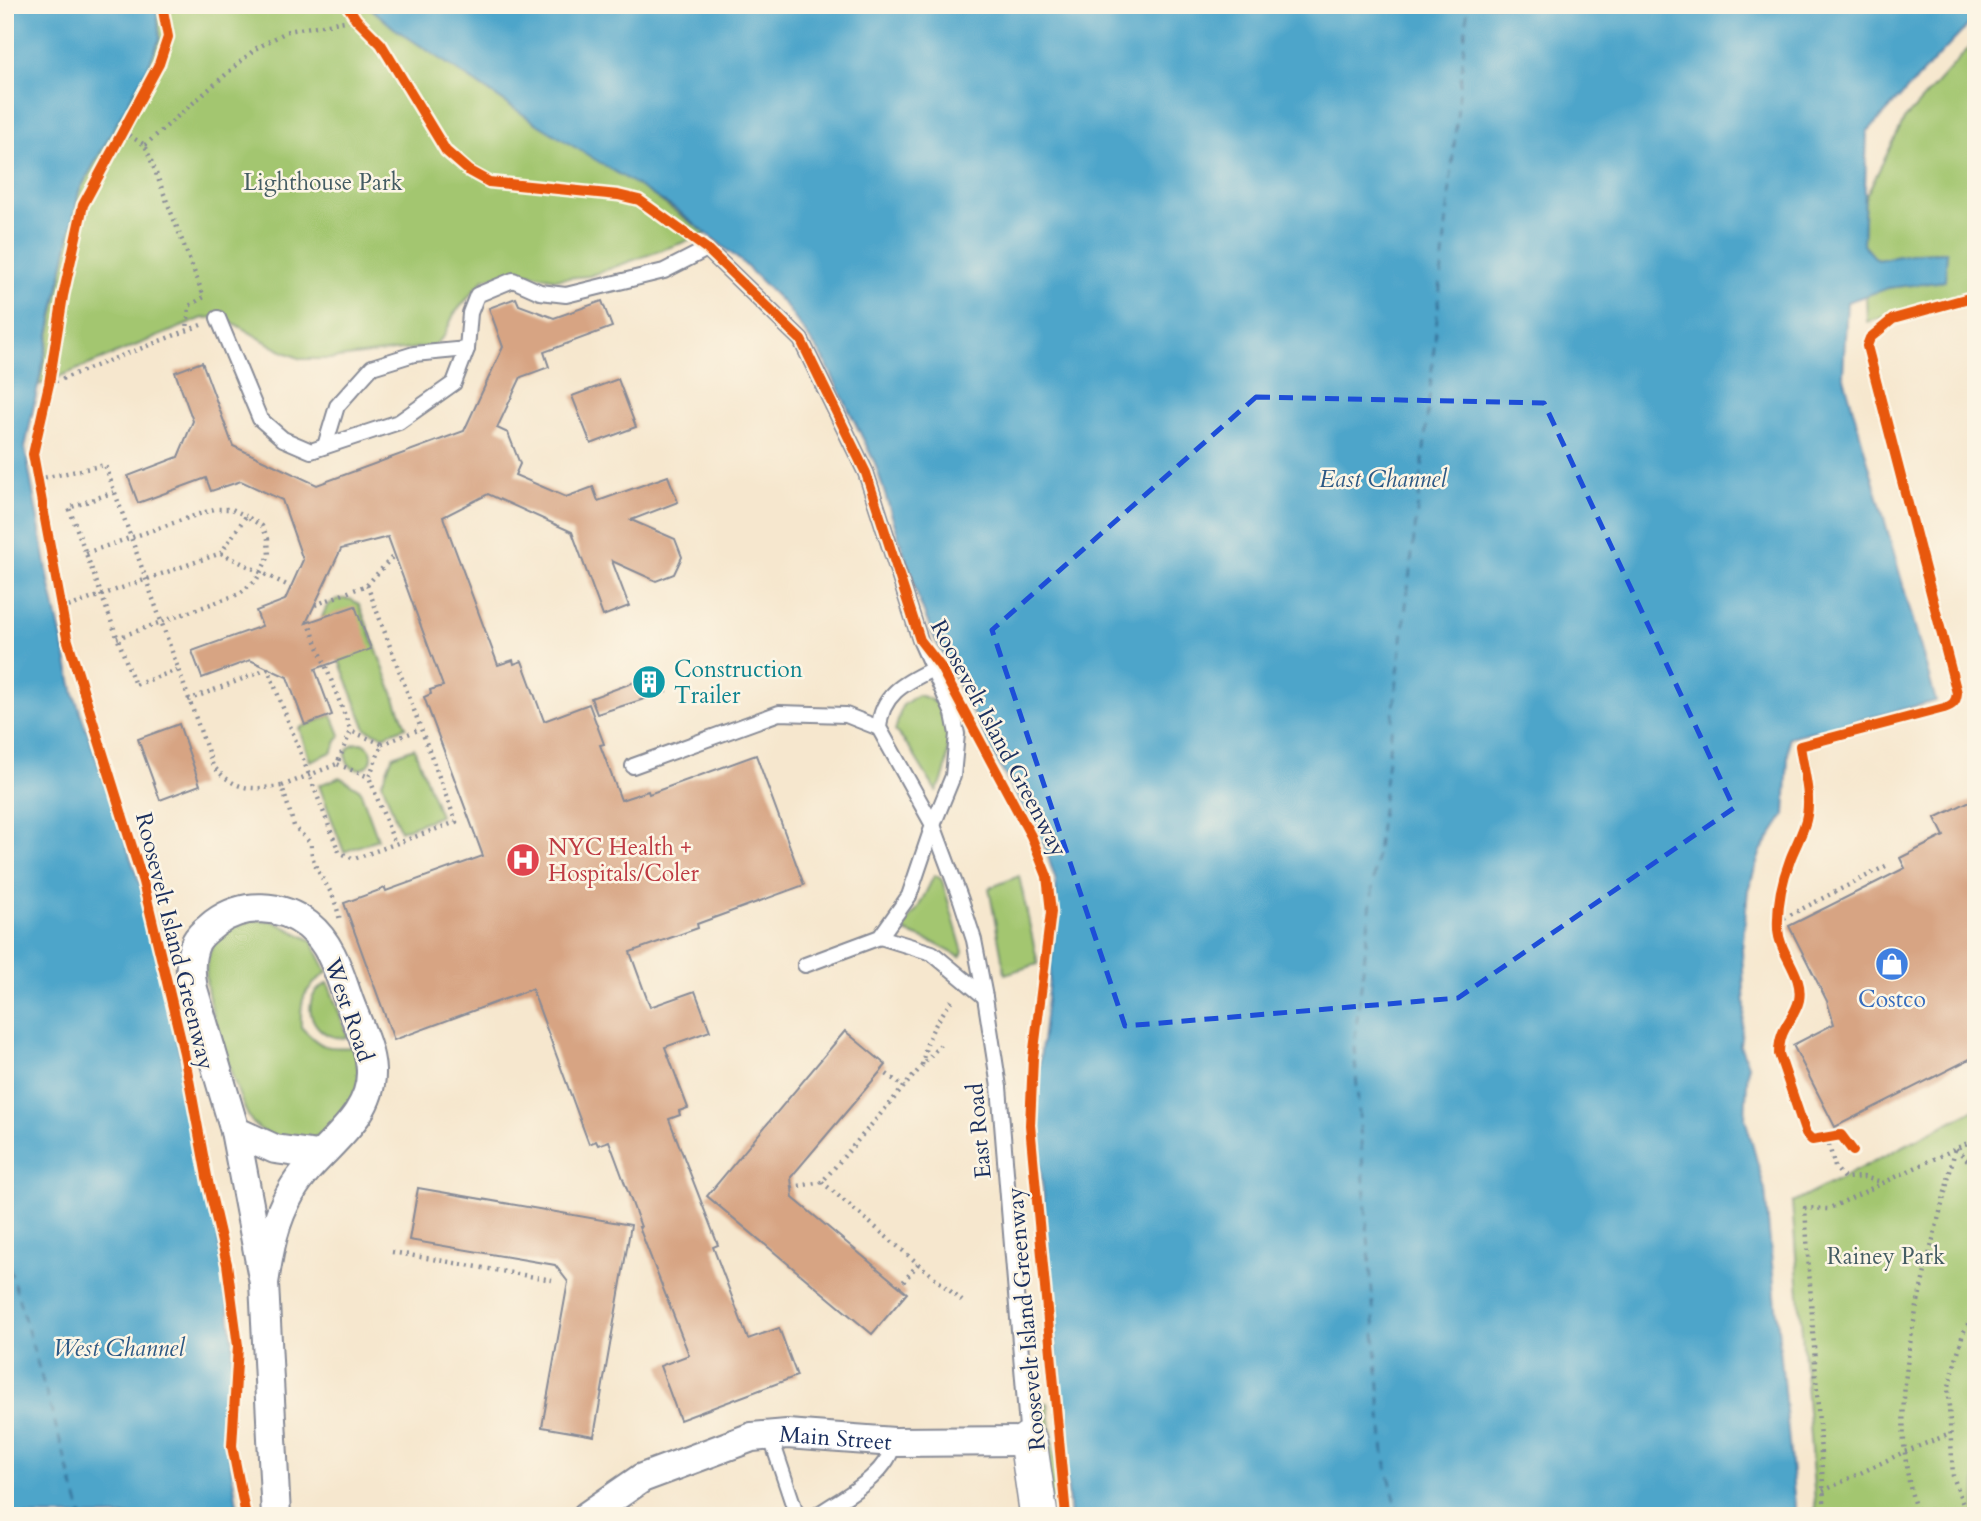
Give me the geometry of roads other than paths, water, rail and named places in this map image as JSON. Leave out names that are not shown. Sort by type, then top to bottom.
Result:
[{"type":"street","name":"West Road","points":[[264,1283],[276,1221],[292,1189],[318,1155],[354,1121],[364,1102],[370,1081],[367,1048],[332,956],[308,925],[292,915],[263,907],[246,909],[219,920],[200,937],[191,960],[193,989],[236,1131],[264,1283],[276,1516]]},
{"type":"street","points":[[236,1131],[275,1149],[318,1155]]},
{"type":"street","name":"Main Street","points":[[587,1516],[642,1478],[742,1440],[770,1434],[894,1442],[1028,1441]]},
{"type":"street","points":[[1028,1441],[1039,1516]]},
{"type":"lane","name":"Roosevelt Island Greenway","points":[[467,349],[470,313],[477,295],[513,280],[540,292],[566,295],[664,271],[707,249],[801,340],[866,472],[931,670]]},
{"type":"lane","points":[[218,318],[260,419],[283,439],[311,451],[399,422],[454,383],[467,349],[414,354],[372,367],[337,406],[325,446]]},
{"type":"lane","points":[[633,766],[779,713],[846,715],[879,728],[885,704],[895,689],[931,670],[953,714],[957,734],[953,776],[909,897],[880,937],[805,965]]},
{"type":"lane","name":"East Road","points":[[879,728],[933,825],[974,940],[999,1087],[1028,1441]]},
{"type":"lane","points":[[880,937],[932,953],[985,997]]},
{"type":"lane","points":[[770,1434],[797,1516]]},
{"type":"lane","points":[[816,1516],[880,1470],[889,1459],[894,1442]]},
{"type":"water","name":"West Channel","points":[[5,5],[156,5],[160,38],[148,67],[79,191],[25,448],[49,581],[74,694],[149,911],[217,1229],[233,1342],[229,1454],[239,1516],[5,1516]]},
{"type":"water","name":"East Channel","points":[[367,5],[1976,5],[1976,17],[1867,132],[1863,244],[1877,260],[1918,253],[1947,252],[1945,281],[1888,288],[1847,302],[1843,374],[1936,701],[1789,737],[1785,815],[1761,851],[1748,890],[1742,950],[1745,1009],[1740,1045],[1748,1065],[1745,1118],[1765,1190],[1796,1516],[1070,1516],[1035,1115],[1056,921],[1056,881],[1045,848],[934,637],[920,603],[875,463],[824,359],[785,305],[742,262],[677,210],[539,125],[394,28]]},
{"type":"place","name":"Construction Trailer","points":[[649,682]]},
{"type":"place","name":"NYC Health + Hospitals/Coler","points":[[523,860]]},
{"type":"place","name":"Costco","points":[[1892,964]]},
{"type":"park label","name":"Lighthouse Park","points":[[323,182]]},
{"type":"park label","name":"Rainey Park","points":[[1886,1256]]}]
